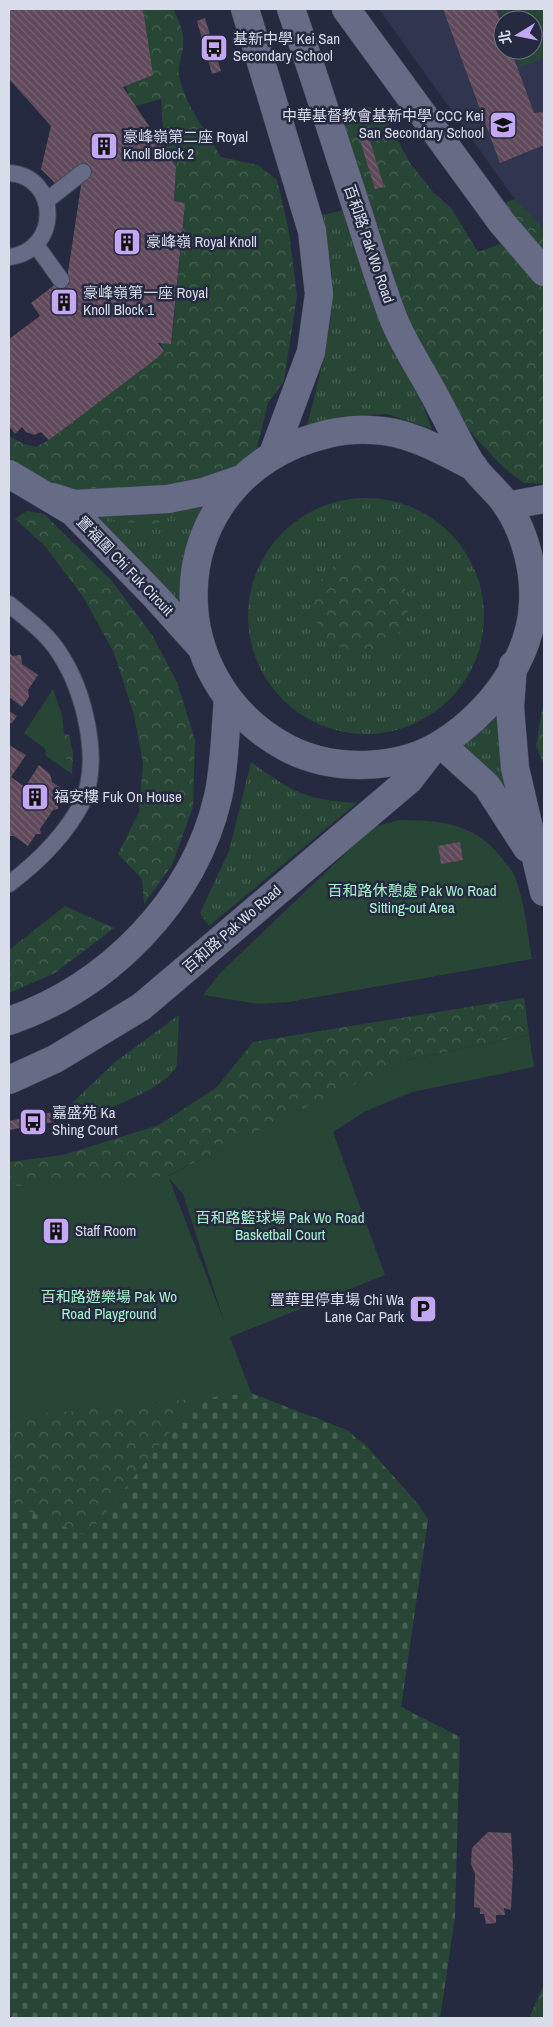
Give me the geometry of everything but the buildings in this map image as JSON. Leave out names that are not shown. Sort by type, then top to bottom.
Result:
[{"type":"main road","points":[[245,9],[312,231],[319,294],[311,352],[273,454]]},
{"type":"main road","name":"百和路 Pak Wo Road","points":[[291,9],[396,325],[474,467],[507,506],[521,532],[528,552],[534,603],[519,659],[495,697],[470,724],[438,746],[401,760],[375,764],[327,762],[289,749],[256,728],[228,699],[212,674],[200,646],[193,602],[198,558],[214,515],[241,480],[273,454],[321,434],[373,430],[423,441],[474,467]]},
{"type":"main road","points":[[346,9],[502,223],[544,272]]},
{"type":"main road","name":"置福圍 Chi Fuk Circuit","points":[[9,474],[72,512],[154,594],[200,646]]},
{"type":"main road","name":"置福圍 Chi Fuk Circuit","points":[[42,494],[74,504],[168,499],[203,492],[241,480]]},
{"type":"main road","points":[[507,506],[544,499]]},
{"type":"main road","points":[[544,619],[519,659],[510,707],[516,768],[544,892]]},
{"type":"main road","points":[[9,1021],[64,996],[92,978],[138,939],[174,894],[190,868],[211,822],[222,768],[228,699]]},
{"type":"main road","points":[[438,746],[487,786],[537,864]]},
{"type":"main road","name":"百和路 Pak Wo Road","points":[[9,1080],[54,1059],[141,1007],[409,780],[438,746]]},
{"type":"lane","points":[[46,201],[82,172]]},
{"type":"lane","points":[[9,173],[29,179],[39,189],[46,201],[48,214],[46,228],[36,245],[18,256],[9,257]]},
{"type":"lane","points":[[36,245],[62,280]]},
{"type":"lane","points":[[9,604],[43,632],[60,653],[74,681],[86,722],[91,754],[91,775],[82,802],[52,847],[30,868],[9,884]]},
{"type":"shaded area","name":"中華基督教會基新中學 CCC Kei San Secondary School","points":[[379,9],[544,9],[544,235],[526,215]]},
{"type":"green space","points":[[103,9],[173,9],[183,33],[183,49],[179,75],[186,97],[197,118],[221,157],[258,165],[277,180],[289,232],[297,296],[284,381],[268,403],[257,448],[234,482],[156,524],[118,522],[9,472],[9,436],[24,444],[36,447],[49,440],[164,351],[159,339],[172,340],[185,203],[174,201],[176,167],[156,140],[163,132],[161,99],[132,107],[118,60],[104,28]]},
{"type":"green space","points":[[544,9],[544,58],[543,10],[499,10]]},
{"type":"green space","points":[[518,60],[539,60],[520,67]]},
{"type":"green space","points":[[364,106],[381,110],[410,163],[433,192],[451,208],[478,252],[500,244],[511,225],[498,205],[515,199],[544,229],[544,484],[524,483],[502,466],[473,435],[445,396],[407,318],[386,267],[375,220],[346,144],[343,116]]},
{"type":"green space","points":[[344,210],[432,429],[387,414],[342,416],[307,426],[325,354],[331,315],[332,279],[322,215]]},
{"type":"green space","points":[[226,497],[195,624],[73,512]]},
{"type":"green space","points":[[354,498],[378,498],[400,503],[422,512],[450,532],[464,550],[475,571],[482,593],[484,616],[482,639],[475,661],[464,682],[450,700],[422,720],[400,729],[378,734],[354,734],[332,729],[310,720],[282,700],[262,672],[253,650],[248,628],[248,604],[253,582],[262,560],[282,532],[310,512],[332,503]]},
{"type":"green space","points":[[27,511],[44,514],[112,581],[152,635],[177,682],[195,740],[193,807],[172,865],[144,904],[142,879],[118,854],[139,812],[143,763],[134,715],[114,653],[84,598],[45,546],[15,519]]},
{"type":"green space","points":[[361,558],[379,562],[394,572],[404,587],[408,605],[404,623],[394,638],[379,648],[361,652],[343,648],[328,638],[318,623],[314,605],[318,587],[328,572],[343,562]]},
{"type":"green space","points":[[513,665],[529,850],[441,744]]},
{"type":"green space","points":[[53,689],[62,715],[67,765],[24,733]]},
{"type":"green space","points":[[544,699],[544,765],[536,746]]},
{"type":"green space","points":[[53,733],[69,735],[73,753],[72,774],[46,756],[44,738]]},
{"type":"green space","points":[[251,762],[278,781],[300,793],[325,800],[357,803],[209,926],[200,913],[229,851]]},
{"type":"green space","name":"百和路休憩處 Pak Wo Road Sitting-out Area","points":[[399,820],[430,821],[458,827],[483,839],[494,849],[515,877],[523,907],[532,959],[289,1002],[259,1004],[203,995],[220,973],[373,827]]},
{"type":"green space","points":[[65,906],[114,928],[55,973],[9,993],[9,950]]},
{"type":"green space","name":"百和路遊樂場 Pak Wo Road Playground","points":[[524,998],[529,1035],[407,1060],[167,1176],[251,1393],[200,1398],[316,1417],[364,1443],[417,1503],[428,1519],[401,1707],[455,1916],[440,2018],[9,1659],[9,1162],[63,1155],[159,1125],[217,1087],[253,1042]]},
{"type":"green space","points":[[179,1015],[177,1064],[172,1073],[162,1082],[133,1098],[76,1120],[65,1110],[115,1062]]},
{"type":"green space","points":[[529,1035],[534,1067],[412,1092],[366,1111],[333,1132],[385,1275],[230,1337],[251,1393],[9,1417],[9,1190],[15,1186],[168,1176],[308,1106],[407,1060]],"holes":[[[169,1178],[183,1194],[225,1324]]]},
{"type":"green space","points":[[251,1393],[349,1431],[394,1477],[428,1519],[401,1707],[460,1737],[455,1916],[440,2018],[9,2018],[9,1503],[87,1536],[197,1398]]},
{"type":"green space","points":[[544,1984],[544,2018],[529,2018]]},
{"type":"place","name":"基新中學 Kei San Secondary School","points":[[214,48]]},
{"type":"place","name":"中華基督教會基新中學 CCC Kei San Secondary School","points":[[503,125]]},
{"type":"place","name":"豪峰嶺第二座 Royal Knoll Block 2","points":[[104,146]]},
{"type":"place","name":"豪峰嶺 Royal Knoll","points":[[127,242]]},
{"type":"place","name":"豪峰嶺第一座 Royal Knoll Block 1","points":[[64,302]]},
{"type":"place","name":"福安樓 Fuk On House","points":[[35,797]]},
{"type":"place","name":"嘉盛苑 Ka Shing Court","points":[[33,1122]]},
{"type":"place","name":"Staff Room","points":[[56,1231]]},
{"type":"place","name":"置華里停車場 Chi Wa Lane Car Park","points":[[423,1309]]},
{"type":"park label","name":"百和路籃球場 Pak Wo Road Basketball Court","points":[[280,1226]]}]
